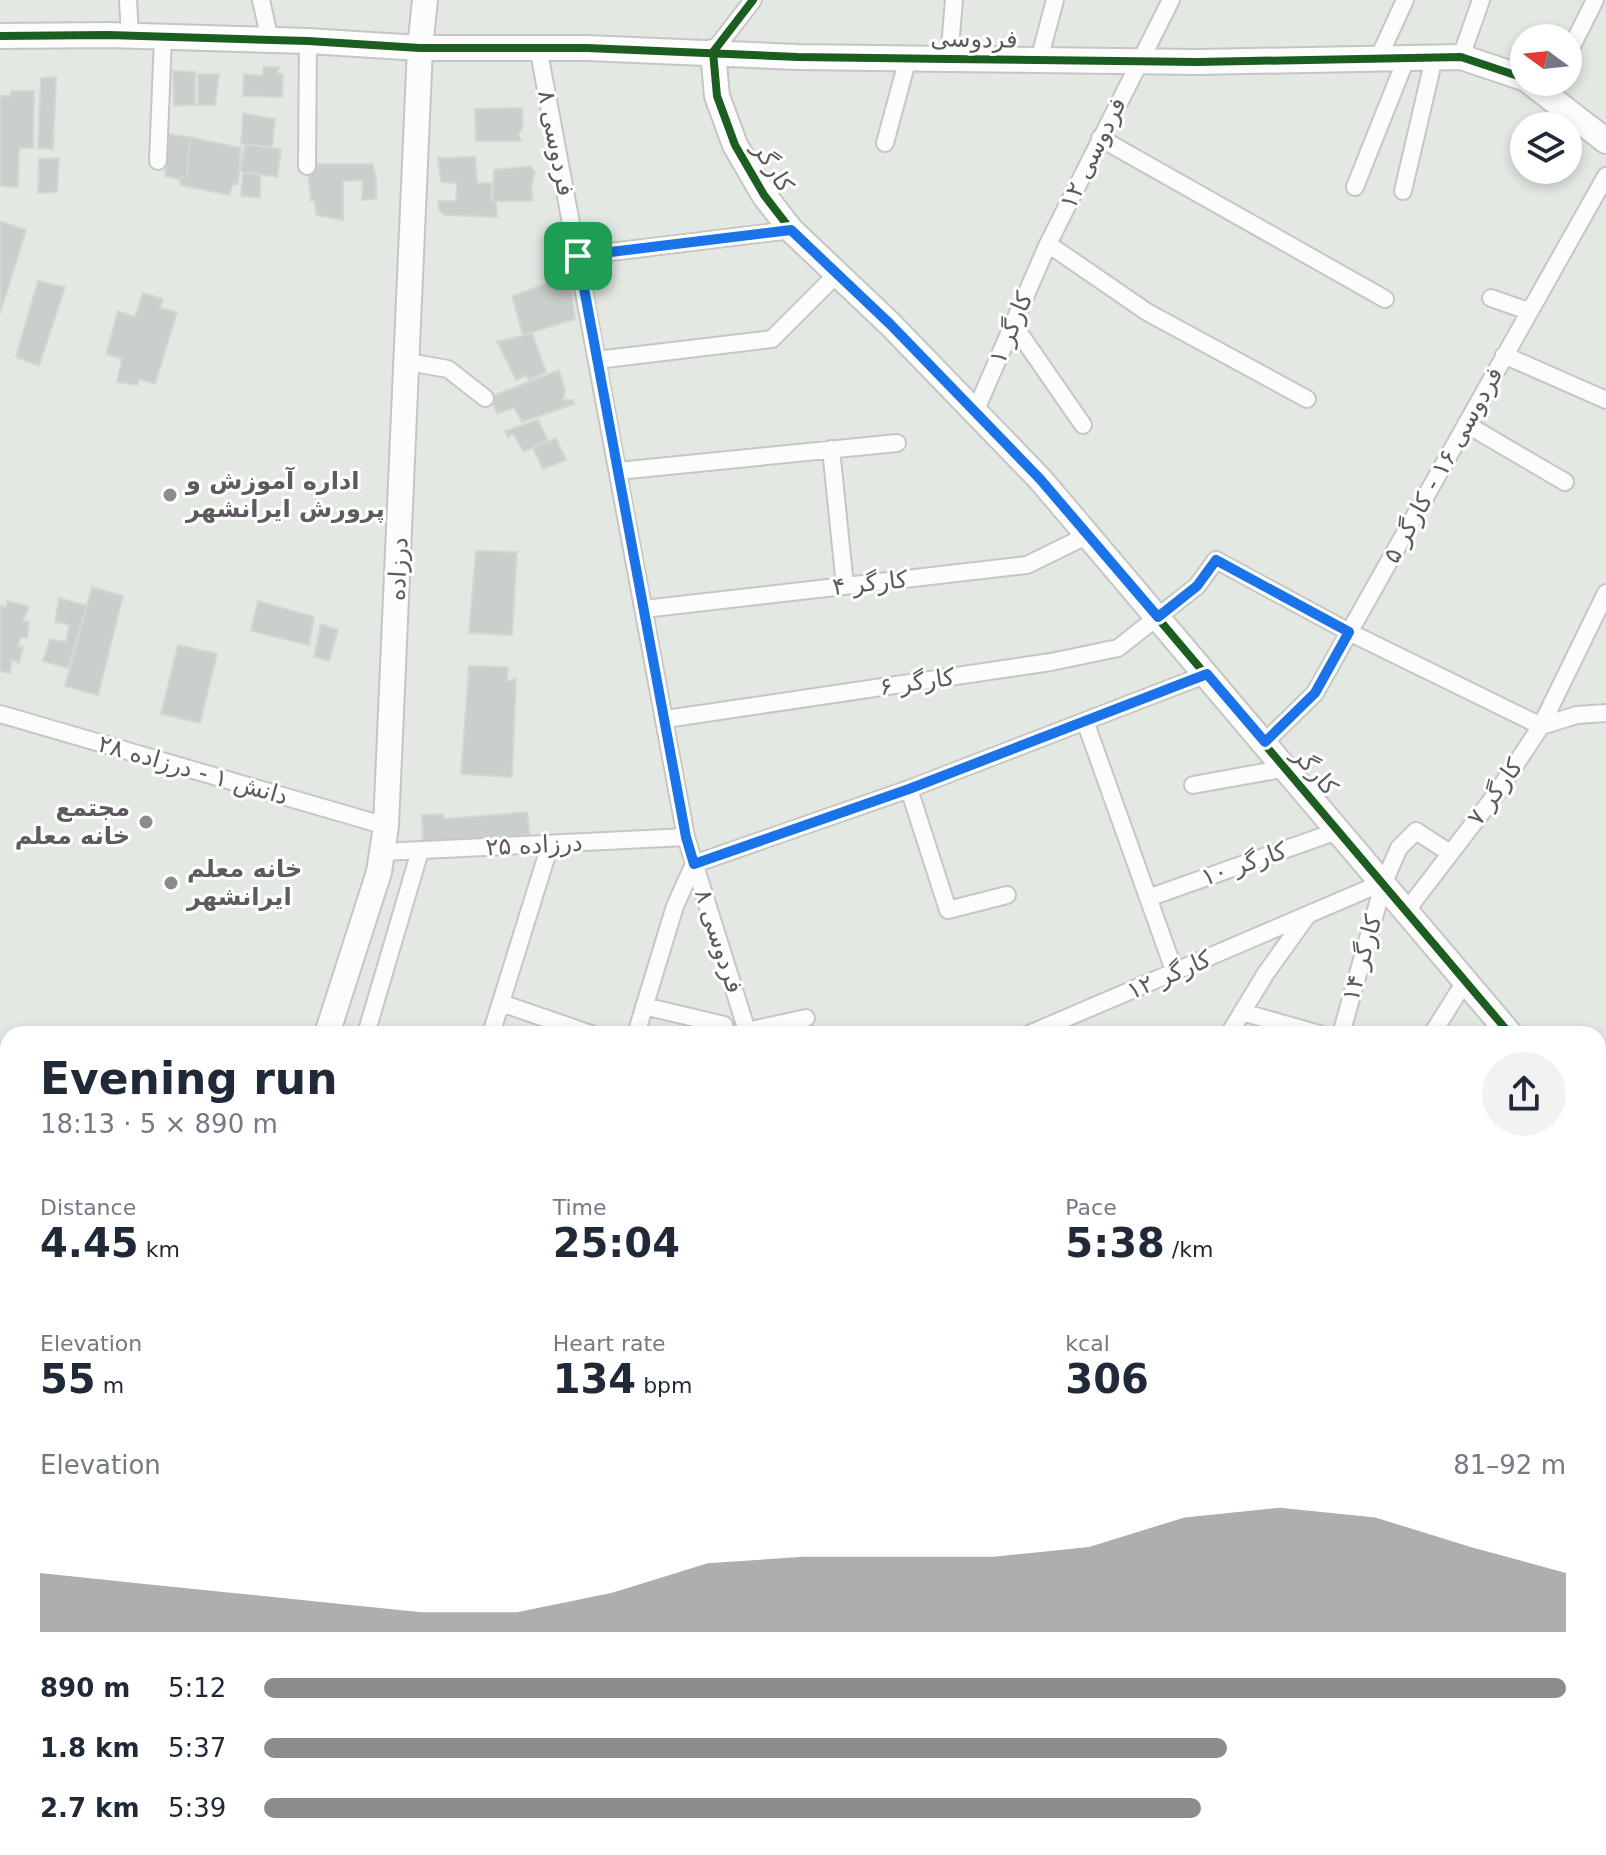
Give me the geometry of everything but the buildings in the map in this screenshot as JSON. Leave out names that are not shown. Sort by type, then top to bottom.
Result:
[{"type":"street","points":[[128,0],[130,36]]},
{"type":"street","points":[[261,0],[270,40]]},
{"type":"street","name":"درزاده","points":[[330,1026],[379,872],[386,826],[420,48],[425,0]]},
{"type":"street","points":[[713,52],[753,0]]},
{"type":"street","points":[[949,59],[954,0]]},
{"type":"street","points":[[1039,60],[1055,0]]},
{"type":"street","name":"فردوسی ۱۲","points":[[1048,244],[1171,0]]},
{"type":"street","points":[[1378,59],[1405,0]]},
{"type":"street","points":[[1461,57],[1481,0]]},
{"type":"street","points":[[1582,26],[1595,0]]},
{"type":"street","name":"فردوسی","points":[[0,36],[130,36],[420,48],[538,47],[1138,62],[1461,57],[1510,73]]},
{"type":"street","points":[[158,161],[163,37]]},
{"type":"street","points":[[307,166],[308,41]]},
{"type":"street","name":"فردوسی ۸","points":[[538,47],[686,837],[746,1026]]},
{"type":"street","name":"کارگر","points":[[713,52],[717,96],[735,145],[764,195],[791,230],[1040,479],[1503,1026]]},
{"type":"street","points":[[885,143],[908,58]]},
{"type":"street","points":[[1403,191],[1434,58]]},
{"type":"street","points":[[1355,187],[1406,59]]},
{"type":"street","points":[[1555,96],[1606,141]]},
{"type":"street","points":[[1100,138],[1385,299]]},
{"type":"street","name":"فردوسی ۱۶ - کارگر ۵","points":[[1265,742],[1315,693],[1606,176]]},
{"type":"street","points":[[578,256],[791,230]]},
{"type":"street","points":[[1048,244],[1147,312],[1307,399]]},
{"type":"street","name":"کارگر ۱","points":[[975,412],[1048,244]]},
{"type":"street","points":[[597,360],[772,339],[837,274]]},
{"type":"street","points":[[1491,298],[1528,311]]},
{"type":"street","points":[[1013,324],[1083,425]]},
{"type":"street","points":[[1504,355],[1606,400]]},
{"type":"street","points":[[408,362],[448,369],[485,398]]},
{"type":"street","points":[[1466,424],[1565,482]]},
{"type":"street","points":[[618,471],[897,443]]},
{"type":"street","points":[[831,449],[845,586]]},
{"type":"street","name":"کارگر ۴","points":[[644,609],[1027,565],[1088,535]]},
{"type":"street","name":"کارگر ۶","points":[[666,719],[1051,662],[1118,648],[1197,586],[1216,560],[1349,632]]},
{"type":"street","name":"کارگر ۷","points":[[1407,910],[1496,794],[1541,726],[1606,593]]},
{"type":"street","points":[[1349,632],[1541,726],[1577,715],[1606,713]]},
{"type":"street","points":[[638,1026],[675,906],[694,864],[909,789],[1207,674]]},
{"type":"street","name":"دانش ۱ - درزاده ۲۸","points":[[0,714],[386,826]]},
{"type":"street","points":[[1085,721],[1175,973]]},
{"type":"street","points":[[1193,785],[1287,768]]},
{"type":"street","points":[[909,789],[948,910],[1007,895]]},
{"type":"street","name":"کارگر ۱۰","points":[[1148,898],[1340,830]]},
{"type":"street","name":"کارگر ۱۴","points":[[1343,1026],[1384,882],[1399,848],[1416,831],[1450,853]]},
{"type":"street","name":"درزاده ۲۵","points":[[382,852],[686,837]]},
{"type":"street","points":[[494,1026],[550,845]]},
{"type":"street","points":[[368,1026],[420,851]]},
{"type":"street","name":"کارگر ۱۲","points":[[1048,1026],[1384,882]]},
{"type":"street","points":[[1234,1026],[1266,973],[1308,915]]},
{"type":"street","points":[[1437,1026],[1466,980]]},
{"type":"street","points":[[724,1026],[735,992]]},
{"type":"street","points":[[501,1003],[568,1026]]},
{"type":"street","points":[[644,1006],[713,1026]]},
{"type":"street","points":[[1242,1012],[1283,1026]]},
{"type":"street","points":[[773,1026],[806,1018]]},
{"type":"cycle path","points":[[753,0],[713,52],[717,96],[735,145],[764,195],[791,230],[890,324],[1040,479],[1503,1026]]},
{"type":"cycle path","points":[[0,36],[108,35],[420,48],[587,48],[798,57],[1198,62],[1461,57],[1510,73]]},
{"type":"place","name":"اداره آموزش و پرورش ایرانشهر","points":[[170,495]]},
{"type":"place","name":"مجتمع خانه معلم","points":[[146,822]]},
{"type":"place","name":"خانه معلم ایرانشهر","points":[[171,883]]},
{"type":"route","points":[[791,230],[890,324],[1040,479],[1158,617],[1197,586],[1216,560],[1349,632],[1315,693],[1265,742],[1207,674],[909,789],[694,864],[686,837],[578,256],[791,230]]}]
